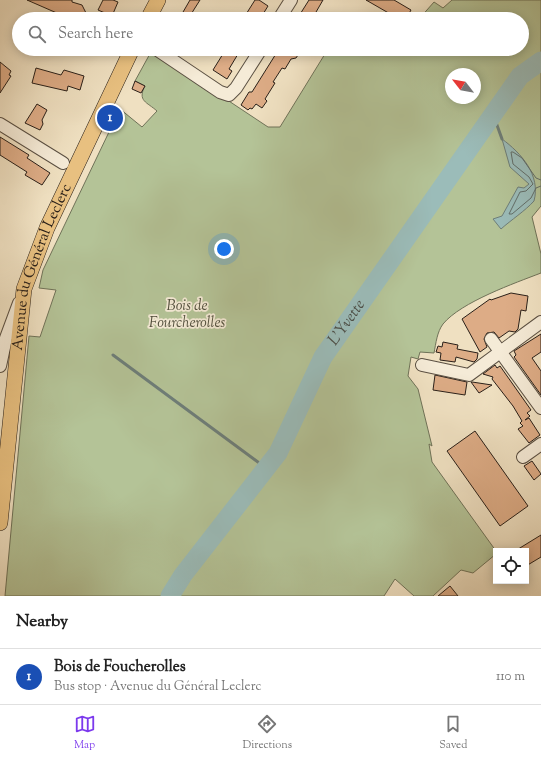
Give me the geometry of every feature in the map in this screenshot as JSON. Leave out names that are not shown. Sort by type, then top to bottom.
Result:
[{"type":"main road","points":[[152,12],[158,0]]},
{"type":"main road","name":"Avenue du Général Leclerc","points":[[0,523],[24,289],[47,228],[129,56]]},
{"type":"street","points":[[283,12],[291,0]]},
{"type":"street","points":[[166,56],[220,92],[230,95],[257,56]]},
{"type":"street","points":[[0,124],[63,163]]},
{"type":"street","points":[[0,366],[6,338],[24,289]]},
{"type":"street","points":[[422,365],[469,375],[541,322]]},
{"type":"street","points":[[491,339],[541,408]]},
{"type":"street","points":[[523,457],[541,444]]},
{"type":"green space","name":"Bois de Fourcherolles","points":[[452,0],[541,0],[541,206],[532,217],[541,254],[541,273],[489,294],[462,308],[451,316],[439,330],[434,353],[420,352],[418,359],[411,357],[408,376],[418,389],[432,446],[429,444],[432,462],[494,548],[493,556],[473,573],[461,570],[433,596],[414,596],[395,579],[384,596],[5,596],[29,336],[40,337],[56,290],[39,288],[43,270],[120,109],[142,127],[157,111],[144,101],[142,95],[145,86],[135,81],[149,56],[161,56],[268,127],[280,127],[324,56],[529,56],[529,12],[425,12],[434,2],[443,8]]},
{"type":"water","points":[[502,139],[516,151],[528,166],[535,182],[535,191],[534,201],[501,229],[493,219],[502,216],[518,187],[524,188],[529,184],[510,167]]},
{"type":"building","points":[[27,0],[72,0],[72,2],[82,5],[86,12],[55,12]]},
{"type":"building","points":[[103,0],[113,0],[118,2],[114,12],[103,12],[98,10]]},
{"type":"building","points":[[190,0],[200,0],[192,12],[183,12]]},
{"type":"building","points":[[255,0],[259,0],[268,6],[264,12],[247,12]]},
{"type":"building","points":[[309,0],[323,0],[316,12],[301,12]]},
{"type":"building","points":[[366,0],[394,0],[411,10],[410,12],[387,12]]},
{"type":"building","points":[[222,56],[237,56],[229,69],[232,71],[227,79],[213,70]]},
{"type":"building","points":[[275,56],[297,56],[296,58],[291,59],[285,69],[282,68],[273,82],[275,83],[265,99],[267,101],[262,108],[256,104],[252,109],[250,108],[248,110],[241,105],[249,92],[252,92]]},
{"type":"building","points":[[0,62],[11,71],[9,75],[11,76],[0,93]]},
{"type":"building","points":[[36,68],[61,75],[64,70],[84,76],[80,90],[68,86],[67,91],[32,83]]},
{"type":"building","points":[[135,81],[145,86],[141,93],[132,89]]},
{"type":"building","points":[[37,104],[47,110],[42,120],[43,124],[40,130],[25,123]]},
{"type":"building","points":[[0,137],[29,155],[27,158],[50,173],[42,185],[25,175],[27,172],[0,155]]},
{"type":"building","points":[[511,293],[528,296],[526,311],[521,310],[518,329],[515,332],[509,331],[499,338],[494,332],[487,333],[484,339],[487,347],[480,352],[462,319],[490,299],[491,300]]},
{"type":"building","points":[[541,334],[541,352],[532,358],[541,371],[541,395],[514,357],[516,355],[514,351]]},
{"type":"building","points":[[443,342],[458,345],[457,349],[478,353],[477,359],[474,362],[456,357],[455,362],[440,360],[441,353],[436,352],[438,346],[442,347]]},
{"type":"building","points":[[495,365],[497,368],[500,366],[531,410],[527,413],[530,416],[525,420],[529,418],[540,435],[529,443],[518,429],[523,426],[520,423],[522,421],[513,406],[492,379],[493,377],[483,374]]},
{"type":"building","points":[[435,375],[467,382],[465,395],[433,390]]},
{"type":"building","points":[[472,382],[492,385],[479,393]]},
{"type":"building","points":[[475,431],[528,506],[500,526],[447,451]]},
{"type":"building","points":[[532,461],[541,474],[534,480],[524,466]]},
{"type":"building","points":[[541,535],[541,557],[529,564],[529,548],[520,548]]},
{"type":"building","points":[[450,586],[458,596],[438,596]]},
{"type":"waterway","name":"L'Yvette","points":[[170,596],[183,575],[278,453],[323,357],[520,76],[541,61]]},
{"type":"waterway","points":[[493,114],[502,139]]},
{"type":"waterway","points":[[113,355],[266,468]]},
{"type":"place","name":"Bois de Foucherolles","points":[[110,118]]}]
